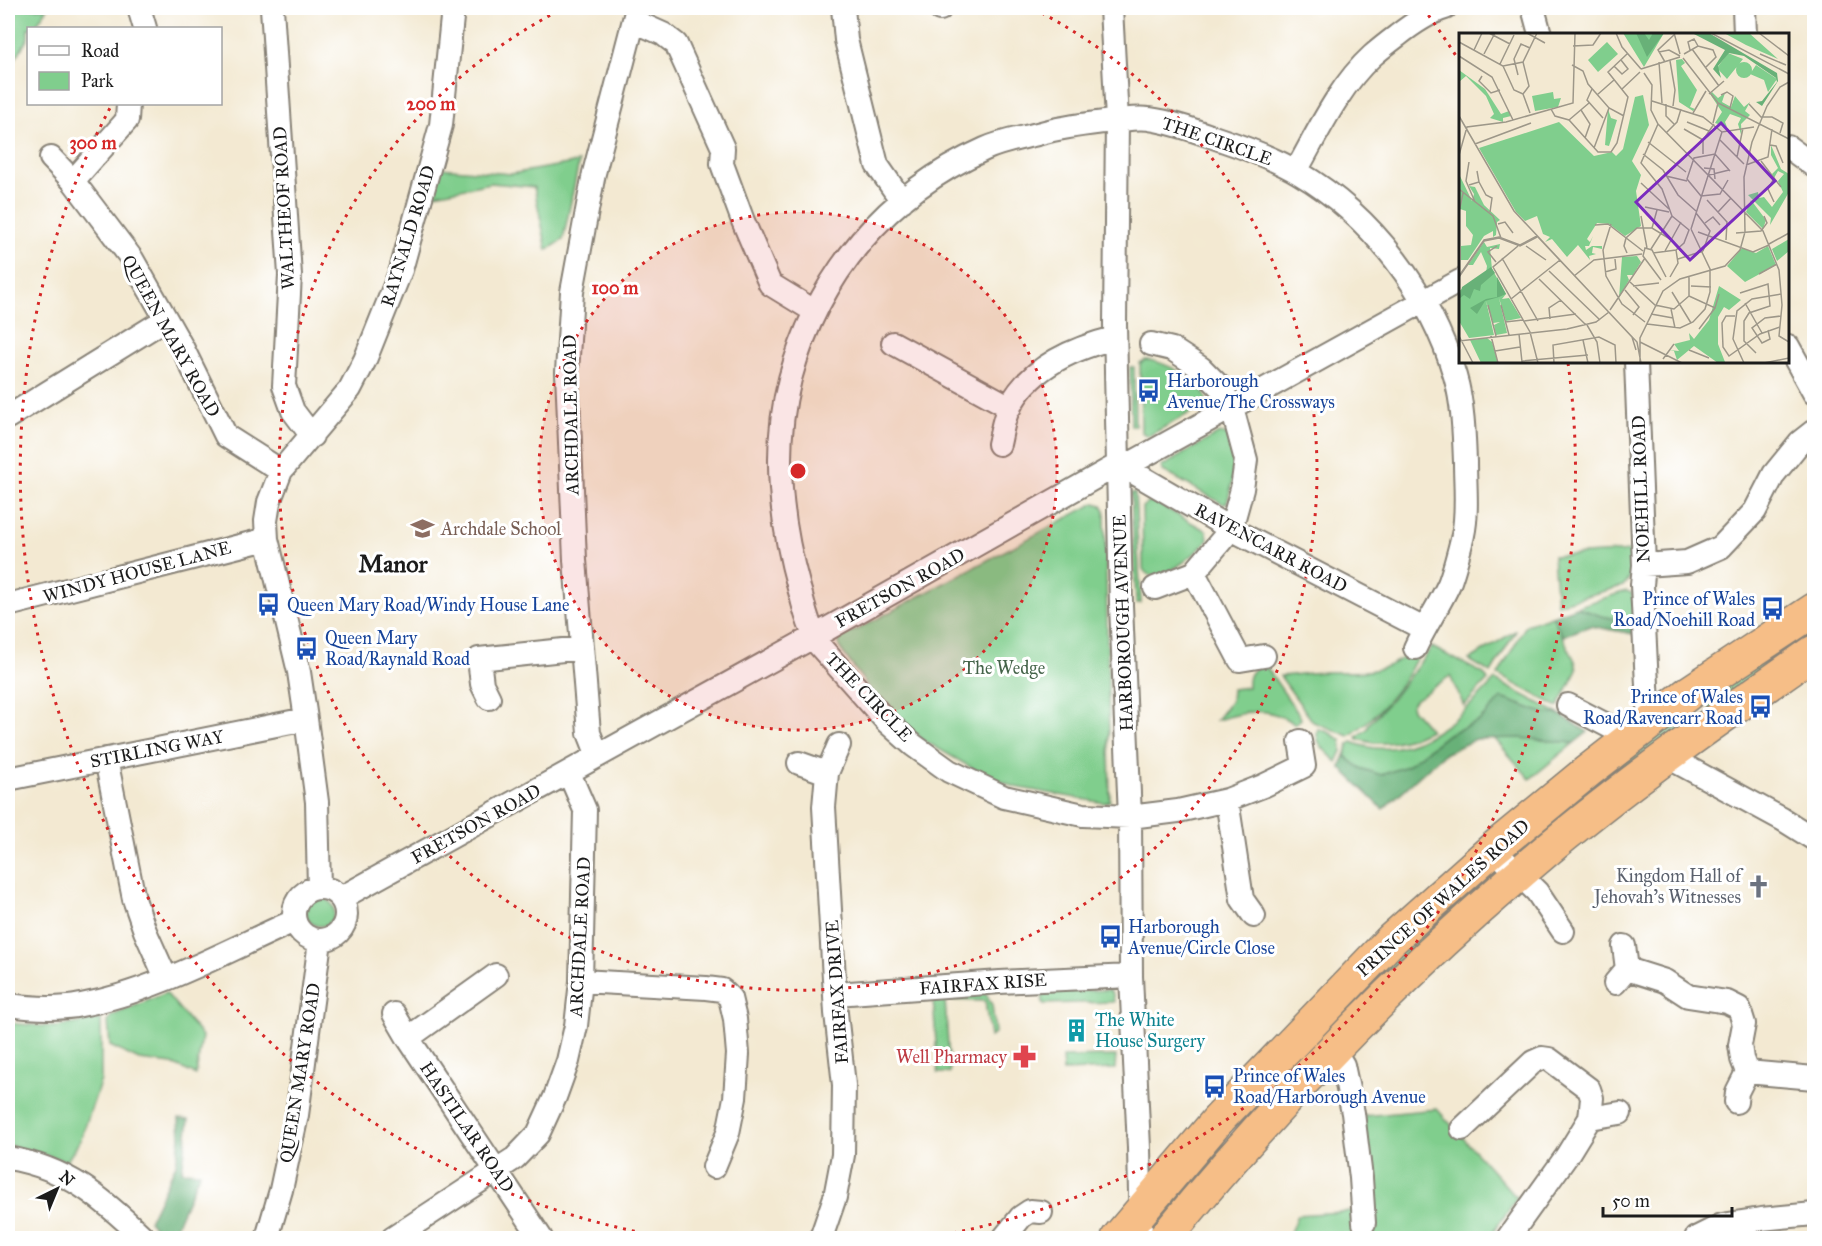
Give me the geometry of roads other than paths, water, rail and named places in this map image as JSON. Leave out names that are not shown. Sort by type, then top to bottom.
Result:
[{"type":"highway","name":"PRINCE OF WALES ROAD","points":[[1118,1239],[1141,1225],[1211,1128],[1391,940],[1493,849],[1690,692],[1815,610]]},
{"type":"highway","name":"PRINCE OF WALES ROAD","points":[[1165,1239],[1248,1141],[1334,1049],[1408,974],[1518,874],[1666,756],[1815,652]]},
{"type":"highway","points":[[1308,1025],[1334,1049]]},
{"type":"street","points":[[139,8],[145,27]]},
{"type":"street","name":"WALTHEOF ROAD","points":[[272,8],[290,275],[284,386],[292,411],[312,436]]},
{"type":"street","name":"RAYNALD ROAD","points":[[267,539],[268,502],[281,471],[350,388],[365,360],[401,270],[441,125],[453,8]]},
{"type":"street","points":[[843,8],[846,40],[877,165],[902,201]]},
{"type":"street","name":"HARBOROUGH AVENUE","points":[[1111,8],[1117,120],[1115,338],[1122,650],[1130,817],[1131,976],[1141,1225]]},
{"type":"street","points":[[1296,171],[1332,108],[1371,57],[1407,28],[1439,8]]},
{"type":"street","points":[[1533,8],[1540,33]]},
{"type":"street","points":[[1744,8],[1745,33]]},
{"type":"street","points":[[636,14],[676,44],[723,148],[722,164],[770,284],[815,309]]},
{"type":"street","name":"ARCHDALE ROAD","points":[[598,756],[589,733],[582,648],[575,560],[567,372],[572,292],[594,173],[636,14]]},
{"type":"street","points":[[73,181],[127,120],[128,105]]},
{"type":"street","name":"THE CIRCLE","points":[[1300,741],[1311,768],[1227,800],[1178,811],[1130,817],[1083,815],[995,794],[949,771],[913,745],[887,722],[817,643],[809,625],[790,554],[782,508],[780,475],[785,399],[800,345],[815,309],[860,242],[902,201],[937,174],[988,147],[1068,126],[1135,118],[1181,127],[1239,145],[1296,171],[1324,189],[1351,211],[1380,242],[1425,303],[1456,377],[1464,431],[1464,532],[1449,583],[1420,639]]},
{"type":"street","points":[[1789,148],[1813,163]]},
{"type":"street","name":"QUEEN MARY ROAD","points":[[51,158],[73,181],[132,259],[166,318],[226,436],[281,471]]},
{"type":"street","name":"FRETSON ROAD","points":[[341,898],[569,773],[1119,464],[1135,460],[1425,303],[1459,282]]},
{"type":"street","points":[[8,417],[166,318]]},
{"type":"street","points":[[999,444],[1010,407],[1022,390],[1050,363],[1077,349],[1115,338]]},
{"type":"street","points":[[893,343],[1010,407]]},
{"type":"street","points":[[1151,344],[1172,349],[1201,368],[1221,388],[1232,408],[1246,460],[1242,489],[1231,529],[1194,573],[1155,588]]},
{"type":"street","points":[[1789,348],[1815,393]]},
{"type":"street","name":"NOEHILL ROAD","points":[[1636,363],[1644,565],[1638,733]]},
{"type":"street","points":[[1644,565],[1687,562],[1721,547],[1755,511],[1774,474],[1800,442],[1815,431]]},
{"type":"street","name":"RAVENCARR ROAD","points":[[1119,464],[1420,639]]},
{"type":"street","points":[[267,539],[299,672],[317,802],[319,888]]},
{"type":"street","name":"WINDY HOUSE LANE","points":[[8,605],[267,539]]},
{"type":"street","points":[[1194,573],[1240,660],[1264,656]]},
{"type":"street","points":[[489,698],[482,684],[479,659],[582,648]]},
{"type":"street","points":[[1568,705],[1620,732],[1638,733]]},
{"type":"street","name":"STIRLING WAY","points":[[8,779],[306,719]]},
{"type":"street","name":"FAIRFAX DRIVE","points":[[821,1239],[835,1197],[843,1155],[844,1085],[824,807],[827,773],[839,745]]},
{"type":"street","points":[[1666,756],[1815,839]]},
{"type":"street","points":[[106,759],[134,899],[145,931],[166,978]]},
{"type":"street","points":[[799,764],[827,773]]},
{"type":"street","name":"ARCHDALE ROAD","points":[[393,1239],[515,1158],[538,1134],[548,1115],[568,1060],[576,1026],[581,981],[585,810],[569,773]]},
{"type":"street","points":[[1227,800],[1242,899],[1254,915]]},
{"type":"street","points":[[1493,849],[1537,892],[1563,931]]},
{"type":"street","points":[[319,888],[335,893],[341,898],[346,916],[345,924],[333,938],[320,941],[301,933],[294,921],[293,913],[299,898],[304,893],[319,888]]},
{"type":"street","points":[[8,1005],[34,1008],[79,1006],[117,997],[166,978],[294,921]]},
{"type":"street","name":"QUEEN MARY ROAD","points":[[267,1239],[281,1190],[297,1115],[320,941]]},
{"type":"street","points":[[1624,946],[1621,976],[1665,981],[1689,996],[1727,1002],[1740,1008],[1744,1024],[1740,1045],[1742,1059],[1748,1072]]},
{"type":"street","points":[[408,1038],[496,975]]},
{"type":"street","name":"FAIRFAX RISE","points":[[836,994],[1000,982],[1131,976]]},
{"type":"street","points":[[581,981],[706,987],[722,990],[730,998],[735,1019],[738,1054],[735,1098],[728,1133],[714,1167]]},
{"type":"street","name":"HASTILAR ROAD","points":[[394,1014],[541,1239]]},
{"type":"street","points":[[1334,1049],[1343,1065],[1351,1103],[1361,1178],[1364,1223]]},
{"type":"street","points":[[1462,1129],[1533,1062],[1542,1058],[1549,1059],[1589,1089],[1592,1098],[1590,1118],[1519,1234]]},
{"type":"street","points":[[1748,1072],[1815,1078]]},
{"type":"street","points":[[1736,1102],[1737,1092],[1748,1072]]},
{"type":"street","points":[[1590,1118],[1620,1113]]},
{"type":"street","points":[[8,1158],[37,1165],[87,1189],[115,1209],[144,1239]]},
{"type":"street","points":[[1004,1239],[1021,1217],[1030,1211],[1041,1212]]},
{"type":"street","points":[[1695,1239],[1722,1226],[1815,1214]]},
{"type":"place","name":"Harborough Avenue/The Crossways","points":[[1149,391]]},
{"type":"place","name":"Archdale School","points":[[423,529]]},
{"type":"place","name":"Queen Mary Road/Windy House Lane","points":[[269,605]]},
{"type":"place","name":"Prince of Wales Road/Noehill Road","points":[[1773,609]]},
{"type":"place","name":"Queen Mary Road/Raynald Road","points":[[307,648]]},
{"type":"place","name":"Prince of Wales Road/Ravencarr Road","points":[[1761,707]]},
{"type":"place","name":"Kingdom Hall of Jehovah's Witnesses","points":[[1759,886]]},
{"type":"place","name":"Harborough Avenue/Circle Close","points":[[1110,937]]},
{"type":"place","name":"The White House Surgery","points":[[1077,1030]]},
{"type":"place","name":"Well Pharmacy","points":[[1025,1057]]},
{"type":"place","name":"Prince of Wales Road/Harborough Avenue","points":[[1215,1086]]},
{"type":"district","name":"Manor","points":[[393,564]]},
{"type":"park label","name":"The Wedge","points":[[1004,668]]}]
